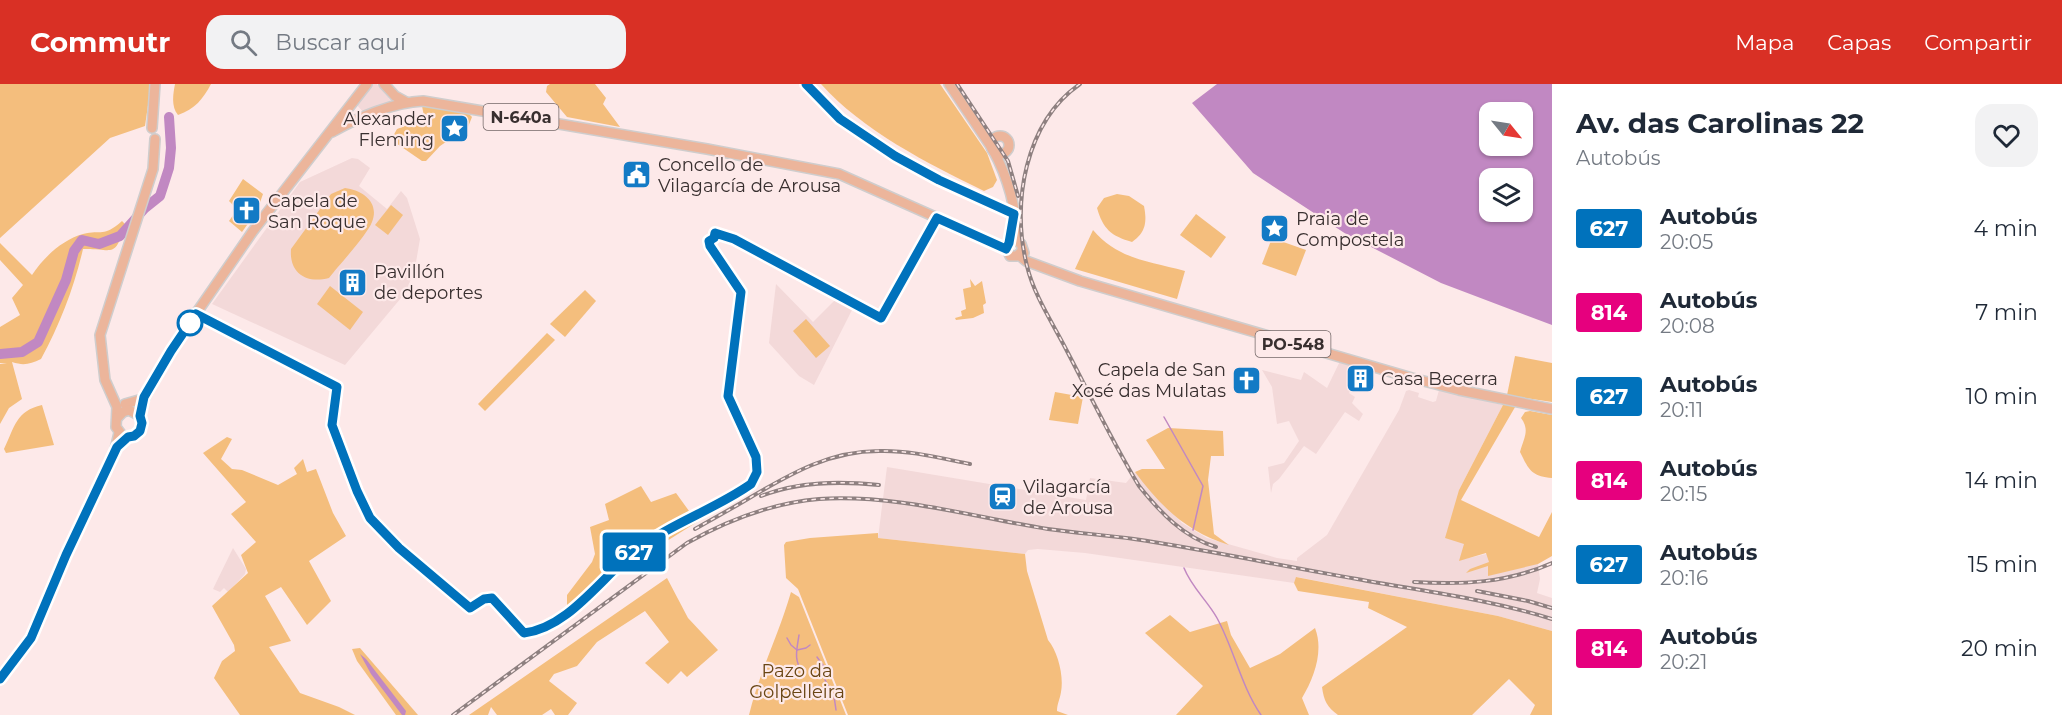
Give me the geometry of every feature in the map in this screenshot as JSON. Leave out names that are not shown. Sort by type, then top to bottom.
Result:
[{"type":"main road","points":[[123,435],[116,424],[117,407],[105,380],[100,335],[155,160],[155,139],[147,135],[152,128],[155,84]]},
{"type":"main road","points":[[328,135],[367,84]]},
{"type":"main road","points":[[384,84],[395,96],[406,102]]},
{"type":"main road","points":[[949,84],[993,149],[1004,171],[1014,214],[1011,244],[1011,256],[1020,253],[1021,244],[1011,244]]},
{"type":"main road","name":"N-640a","points":[[0,679],[31,638],[66,555],[123,435],[134,436],[140,431],[142,423],[131,410],[142,398],[171,351],[253,231],[328,135],[343,126],[406,102],[423,101],[444,104],[839,174],[1011,244]]},
{"type":"main road","points":[[982,133],[996,137],[1002,136],[1009,144],[1004,171]]},
{"type":"main road","points":[[993,149],[992,142],[996,137]]},
{"type":"main road","points":[[993,149],[1000,153],[1007,149]]},
{"type":"main road","name":"PO-548","points":[[1020,253],[1026,261],[1080,281],[1412,378],[1488,397],[1552,409]]},
{"type":"main road","points":[[111,392],[131,410]]},
{"type":"main road","points":[[118,417],[123,412],[131,410],[142,398]]},
{"type":"street","points":[[806,84],[840,119],[895,156],[939,180],[1014,214]]},
{"type":"shaded area","points":[[373,84],[377,84],[391,101],[363,112],[357,105]]},
{"type":"shaded area","points":[[1217,84],[1552,84],[1552,325],[1441,283],[1346,234],[1253,173],[1192,103]]},
{"type":"shaded area","points":[[352,158],[358,159],[370,168],[359,186],[387,209],[401,191],[407,198],[420,239],[415,268],[406,292],[345,365],[212,304],[300,182]]},
{"type":"shaded area","points":[[776,284],[813,322],[836,299],[853,308],[814,385],[799,376],[769,343]]},
{"type":"shaded area","points":[[1342,357],[1361,363],[1349,384],[1353,387],[1349,393],[1355,397],[1352,403],[1363,414],[1359,421],[1345,412],[1316,454],[1304,446],[1273,484],[1271,493],[1268,467],[1284,463],[1299,441],[1289,421],[1277,424],[1272,387],[1262,370],[1301,380],[1304,372],[1327,388]]},
{"type":"shaded area","points":[[1439,390],[1503,405],[1459,490],[1465,544],[1460,560],[1499,551],[1538,564],[1540,579],[1537,593],[1552,598],[1552,631],[1498,616],[1297,577],[1294,583],[1085,553],[1038,549],[1028,550],[1025,554],[878,538],[887,467],[1086,500],[1090,478],[1126,483],[1135,472],[1182,523],[1207,538],[1277,558],[1297,561],[1297,558],[1327,535],[1399,410],[1406,391],[1419,393],[1418,397],[1433,402],[1436,401]]},
{"type":"shaded area","points":[[233,548],[246,569],[245,574],[228,592],[224,588],[220,592],[213,589]]},
{"type":"shaded area","points":[[360,654],[406,711],[405,715],[402,715],[371,674]]},
{"type":"green space","points":[[0,84],[151,84],[145,126],[110,138],[0,238]]},
{"type":"green space","points":[[175,84],[211,84],[198,103],[178,115],[173,104]]},
{"type":"green space","points":[[550,84],[595,84],[606,98],[603,104],[620,127],[567,117],[546,92]]},
{"type":"green space","points":[[821,84],[940,84],[987,153],[997,180],[993,187],[984,191],[897,145],[837,101]]},
{"type":"green space","points":[[422,106],[468,113],[472,117],[468,127],[440,146],[426,161],[422,161],[392,138],[397,129],[416,122],[416,118],[424,116]]},
{"type":"green space","points":[[243,179],[263,194],[257,211],[242,232],[229,221],[236,211],[229,201]]},
{"type":"green space","points":[[345,188],[358,191],[368,198],[374,209],[372,222],[359,242],[329,278],[306,278],[296,270],[291,257],[291,249],[331,194]]},
{"type":"green space","points":[[1117,194],[1129,196],[1144,206],[1144,226],[1132,242],[1109,231],[1097,208],[1104,198]]},
{"type":"green space","points":[[391,205],[403,215],[388,235],[375,225]]},
{"type":"green space","points":[[1196,214],[1226,237],[1211,258],[1180,235]]},
{"type":"green space","points":[[122,221],[125,224],[122,235],[112,250],[83,249],[66,306],[41,359],[27,364],[12,362],[22,399],[9,408],[0,424],[0,364],[7,363],[0,363],[0,327],[20,315],[12,298],[23,285],[0,260],[0,243],[32,275],[48,256],[68,240],[83,234],[111,230]]},
{"type":"green space","points":[[1093,230],[1113,248],[1124,254],[1185,271],[1177,299],[1075,269]]},
{"type":"green space","points":[[1272,238],[1306,250],[1296,276],[1262,264]]},
{"type":"green space","points":[[970,279],[975,286],[982,281],[986,303],[983,305],[984,313],[973,318],[956,320],[955,318],[962,316],[961,311],[966,309],[963,289],[971,287]]},
{"type":"green space","points":[[330,286],[363,312],[350,330],[317,304]]},
{"type":"green space","points":[[585,290],[596,301],[565,337],[550,324]]},
{"type":"green space","points":[[806,319],[830,346],[816,358],[793,331]]},
{"type":"green space","points":[[547,333],[555,340],[485,411],[478,404]]},
{"type":"green space","points":[[1515,356],[1552,363],[1552,402],[1507,395]]},
{"type":"green space","points":[[1055,392],[1083,397],[1078,424],[1049,420]]},
{"type":"green space","points":[[1518,402],[1461,500],[1539,537],[1552,512],[1552,556],[1538,564],[1488,576],[1488,566],[1466,573],[1470,569],[1489,562],[1486,553],[1459,561],[1464,544],[1445,538],[1459,490],[1504,403]]},
{"type":"green space","points":[[42,405],[54,445],[6,453],[4,449],[21,415]]},
{"type":"green space","points":[[1525,412],[1552,415],[1552,478],[1535,474],[1520,452],[1526,430],[1521,418]]},
{"type":"green space","points":[[1168,428],[1223,431],[1224,456],[1211,456],[1208,480],[1214,534],[1229,545],[1200,533],[1176,517],[1135,472],[1142,469],[1165,469],[1146,440]]},
{"type":"green space","points":[[227,437],[232,439],[221,459],[232,469],[242,470],[278,485],[297,474],[294,468],[303,459],[307,472],[316,469],[333,513],[346,536],[309,561],[331,601],[307,625],[281,587],[265,596],[291,641],[269,647],[300,693],[355,715],[240,715],[214,678],[222,661],[235,651],[234,645],[212,606],[248,573],[241,555],[256,542],[231,514],[246,502],[203,453]]},
{"type":"green space","points":[[641,486],[651,502],[676,493],[697,522],[659,546],[652,541],[635,551],[567,613],[567,595],[592,562],[595,554],[590,527],[609,520],[605,504]]},
{"type":"green space","points":[[878,533],[878,538],[1025,554],[1027,571],[1048,640],[1055,651],[1061,672],[1062,686],[1057,711],[1068,715],[848,715],[798,589],[786,578],[784,545],[786,542],[810,538]]},
{"type":"green space","points":[[1296,577],[1498,616],[1552,631],[1552,715],[1530,715],[1535,705],[1509,679],[1472,715],[1338,715],[1327,703],[1322,687],[1407,627],[1368,608],[1369,602],[1298,591],[1294,583]]},
{"type":"green space","points":[[667,578],[688,618],[718,650],[687,677],[681,671],[668,684],[645,663],[669,642],[645,611],[597,642],[577,666],[554,674],[549,681],[577,703],[568,715],[555,715],[551,709],[542,715],[497,715],[491,707],[488,715],[469,715]]},
{"type":"green space","name":"Pazo da Golpelleira","points":[[791,592],[799,597],[846,715],[749,715]]},
{"type":"green space","points":[[1170,615],[1190,632],[1227,621],[1231,635],[1250,668],[1280,654],[1315,628],[1318,637],[1318,655],[1310,682],[1302,698],[1309,715],[1176,715],[1203,686],[1145,633]]},
{"type":"green space","points":[[360,648],[418,715],[396,715],[357,661],[352,649]]},
{"type":"waterway","points":[[0,354],[22,352],[38,342],[66,280],[74,251],[82,240],[99,244],[120,236],[145,208],[160,196],[169,168],[171,148],[169,117]]},
{"type":"waterway","points":[[1164,417],[1203,486],[1193,530]]},
{"type":"waterway","points":[[1184,568],[1191,582],[1217,618],[1248,692],[1261,715]]},
{"type":"waterway","points":[[799,635],[797,659],[803,672]]},
{"type":"waterway","points":[[787,638],[797,650],[810,645]]},
{"type":"waterway","points":[[817,657],[825,668],[825,680],[834,696],[836,710]]},
{"type":"railway","points":[[957,84],[1008,161],[1018,196]]},
{"type":"railway","points":[[1080,84],[1061,100],[1046,120],[1027,166],[1022,191],[1021,217],[1022,242],[1030,277],[1111,437],[1139,486],[1155,505],[1183,530],[1204,543],[1216,547]]},
{"type":"railway","points":[[695,529],[797,472],[844,455],[879,451],[902,452],[970,464]]},
{"type":"railway","points":[[761,496],[790,487],[820,483],[879,485]]},
{"type":"railway","points":[[453,715],[687,543],[751,514],[784,504],[819,499],[848,498],[906,503],[1048,529],[1162,543],[1479,601],[1552,619]]},
{"type":"railway","points":[[1414,582],[1467,583],[1501,579],[1552,563]]},
{"type":"railway","points":[[1477,591],[1552,608]]},
{"type":"bus line","name":"627","points":[[0,679],[31,638],[66,555],[117,447],[128,437],[140,431],[142,427],[141,406],[144,397],[196,314],[337,387],[332,425],[335,437],[370,518],[399,548],[470,608],[484,599],[492,598],[524,633],[540,631],[561,619],[635,551],[751,484],[757,472],[756,457],[728,396],[741,292],[712,251],[709,241],[714,238],[715,233],[734,239],[881,318],[937,218],[1006,249],[1014,214],[911,166],[840,119],[806,84]]},
{"type":"place","name":"Alexander Fleming","points":[[455,129]]},
{"type":"place","name":"Concello de Vilagarcía de Arousa","points":[[637,175]]},
{"type":"place","name":"Capela de San Roque","points":[[247,211]]},
{"type":"place","name":"Praia de Compostela","points":[[1275,229]]},
{"type":"place","name":"Pavillón de deportes","points":[[353,282]]},
{"type":"place","name":"Casa Becerra","points":[[1360,379]]},
{"type":"place","name":"Capela de San Xosé das Mulatas","points":[[1247,380]]},
{"type":"place","name":"Vilagarcía de Arousa","points":[[1002,497]]}]
